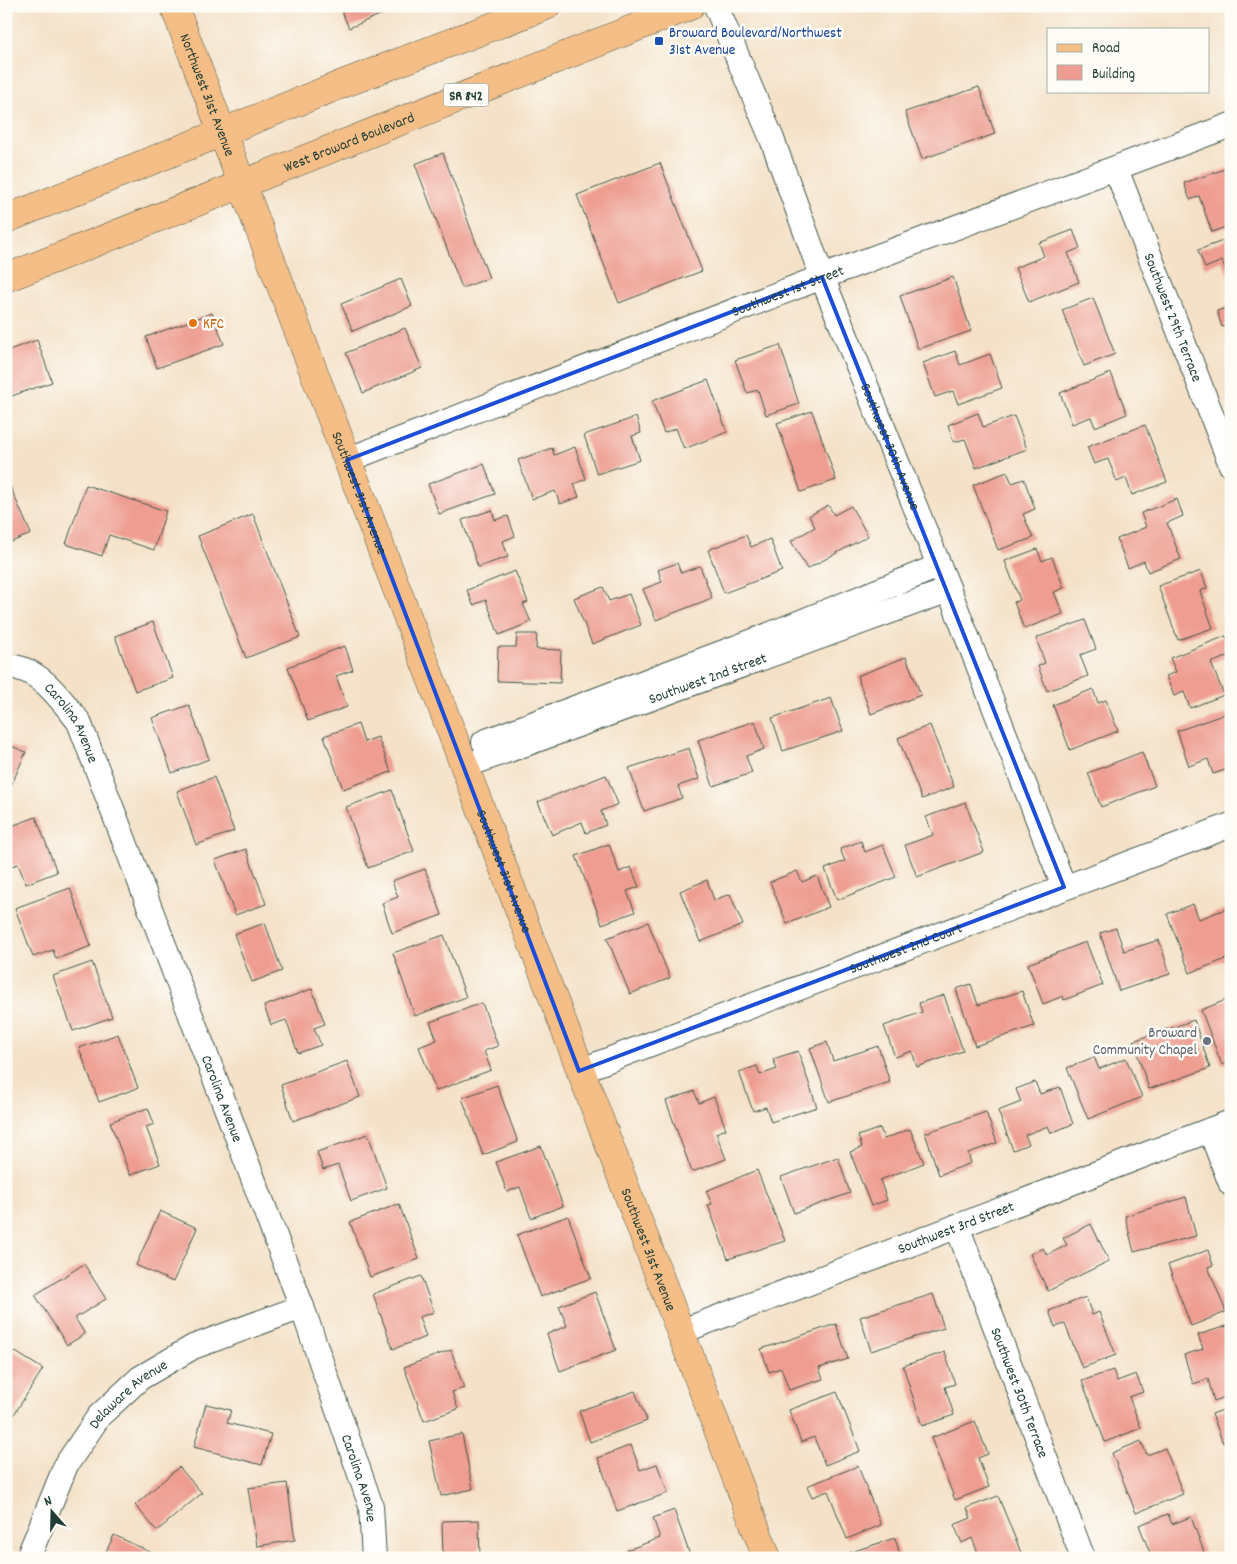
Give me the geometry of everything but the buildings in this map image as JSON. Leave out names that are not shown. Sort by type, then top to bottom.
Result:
[{"type":"main road","name":"Northwest 31st Avenue","points":[[174,6],[224,132],[242,184]]},
{"type":"main road","points":[[6,219],[546,6]]},
{"type":"main road","name":"West Broward Boulevard","points":[[6,278],[690,6]]},
{"type":"main road","name":"Southwest 31st Avenue","points":[[242,184],[579,1071],[767,1558]]},
{"type":"street","name":"Southwest 30th Avenue","points":[[716,6],[772,139],[822,277],[949,590],[1064,887]]},
{"type":"street","name":"Southwest 1st Street","points":[[347,460],[822,277],[1116,170],[1231,125]]},
{"type":"street","name":"Southwest 29th Terrace","points":[[1116,170],[1231,465]]},
{"type":"street","name":"Southwest 2nd Street","points":[[462,759],[939,566]]},
{"type":"street","name":"Southwest 2nd Street","points":[[462,759],[949,590]]},
{"type":"street","name":"Carolina Avenue","points":[[12,666],[51,687],[78,722],[302,1307],[371,1506],[374,1558]]},
{"type":"street","name":"Southwest 2nd Court","points":[[579,1071],[1231,825]]},
{"type":"street","name":"Southwest 3rd Street","points":[[680,1332],[1220,1126]]},
{"type":"street","points":[[1220,1126],[1231,1184]]},
{"type":"street","name":"Southwest 30th Terrace","points":[[957,1226],[1083,1558]]},
{"type":"street","name":"Delaware Avenue","points":[[28,1558],[66,1465],[98,1416],[140,1378],[193,1347],[302,1307]]},
{"type":"highlighted area","points":[[822,277],[1064,887],[579,1071],[347,460]]},
{"type":"place","name":"Broward Boulevard/Northwest 31st Avenue","points":[[659,41]]},
{"type":"place","name":"KFC","points":[[193,323]]},
{"type":"place","name":"Broward Community Chapel","points":[[1207,1041]]}]
